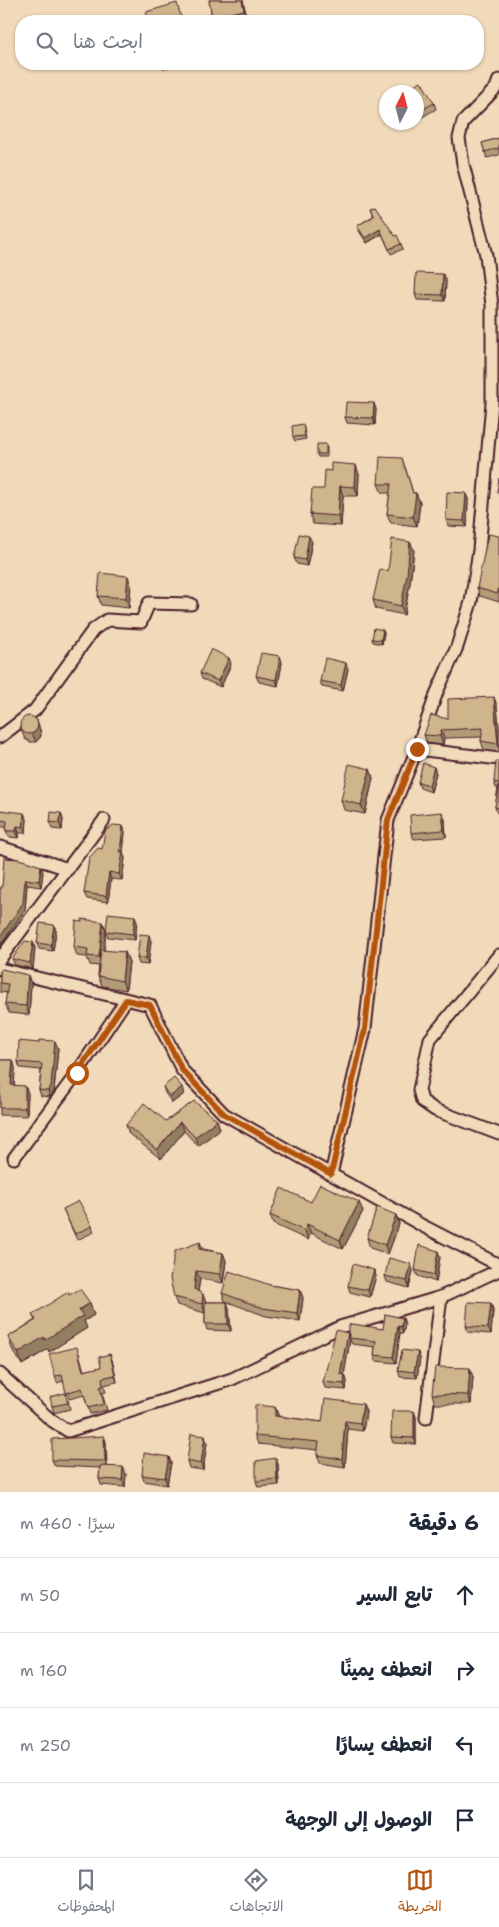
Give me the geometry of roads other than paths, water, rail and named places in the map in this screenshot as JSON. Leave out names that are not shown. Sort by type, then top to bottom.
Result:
[{"type":"street","points":[[331,1174],[365,1029],[388,820],[417,749],[437,692],[458,647],[471,602],[479,550],[492,403],[492,306],[486,255],[462,164],[458,138],[463,122],[496,88],[499,80]]},
{"type":"street","points":[[0,738],[35,710],[93,630],[107,620],[140,622],[149,603],[191,604]]},
{"type":"street","points":[[417,749],[499,759]]},
{"type":"street","points":[[0,959],[104,820]]},
{"type":"street","points":[[0,847],[68,869]]},
{"type":"street","points":[[499,956],[430,1039],[418,1090],[422,1101],[435,1110],[499,1134]]},
{"type":"street","points":[[0,969],[150,1005],[182,1070],[224,1114],[499,1265]]},
{"type":"street","points":[[14,1158],[77,1073],[126,1000]]},
{"type":"street","points":[[0,1374],[51,1420],[68,1431],[232,1379],[340,1327],[442,1297],[499,1270]]},
{"type":"street","points":[[426,1418],[442,1297]]}]
